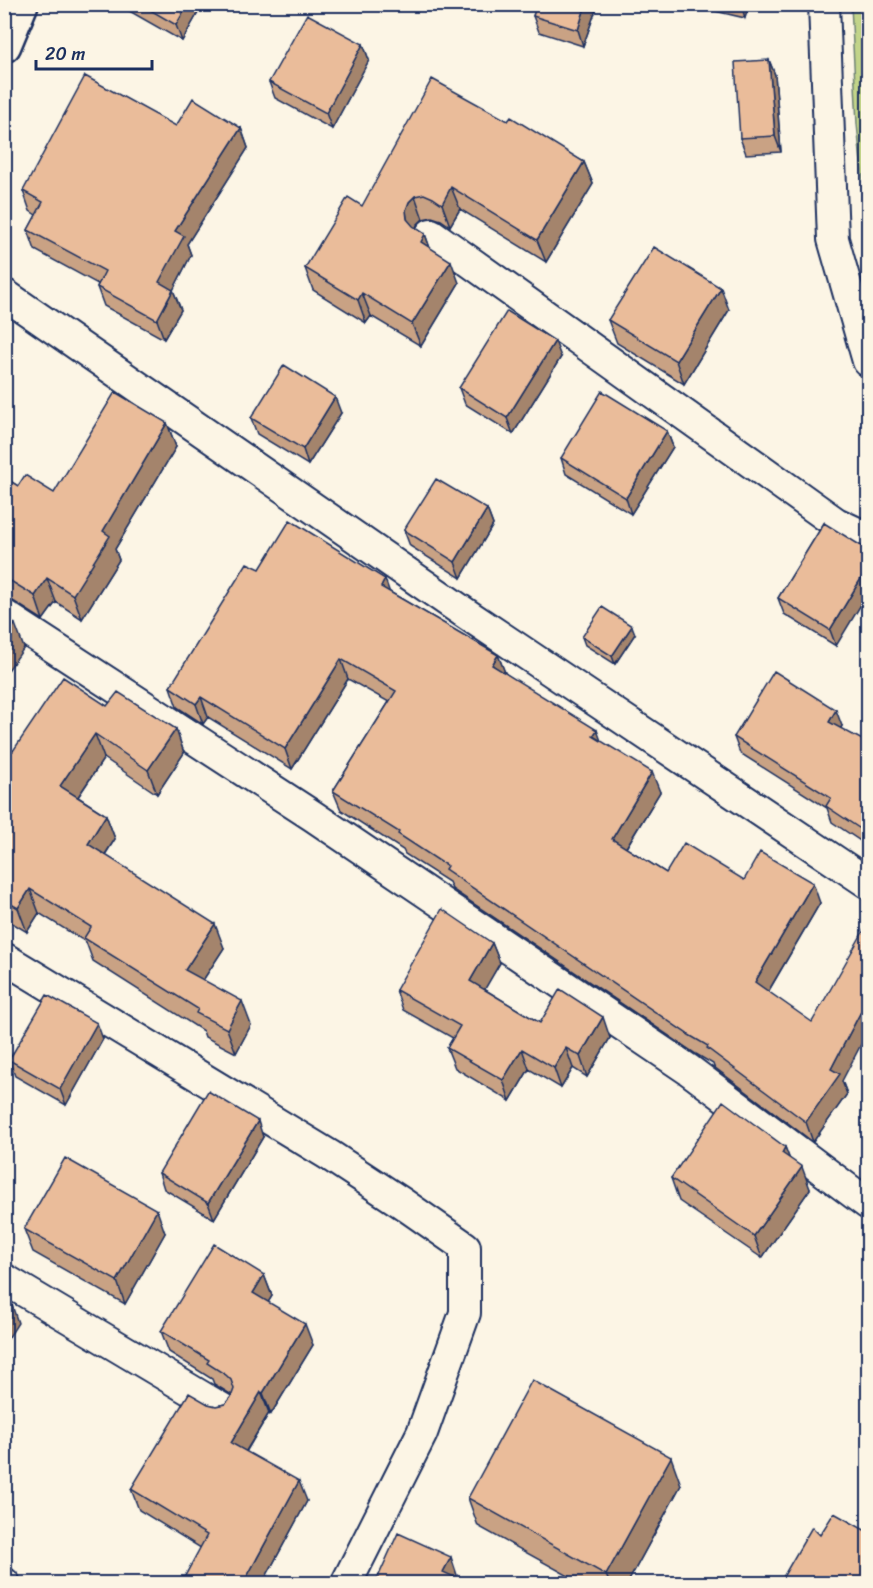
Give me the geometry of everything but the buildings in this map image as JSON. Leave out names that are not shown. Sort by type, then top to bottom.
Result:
[{"type":"street","points":[[4,45],[21,4]]},
{"type":"street","points":[[824,4],[833,239],[868,361]]},
{"type":"street","points":[[431,234],[836,524],[868,538]]},
{"type":"street","points":[[4,294],[465,613],[868,883]]},
{"type":"street","points":[[4,615],[313,816],[679,1064],[868,1204]]},
{"type":"street","points":[[4,958],[329,1155],[465,1247],[465,1313],[422,1433],[346,1584]]},
{"type":"street","points":[[4,1279],[224,1410]]},
{"type":"green space","points":[[851,5],[868,5],[868,231],[857,124]]}]
